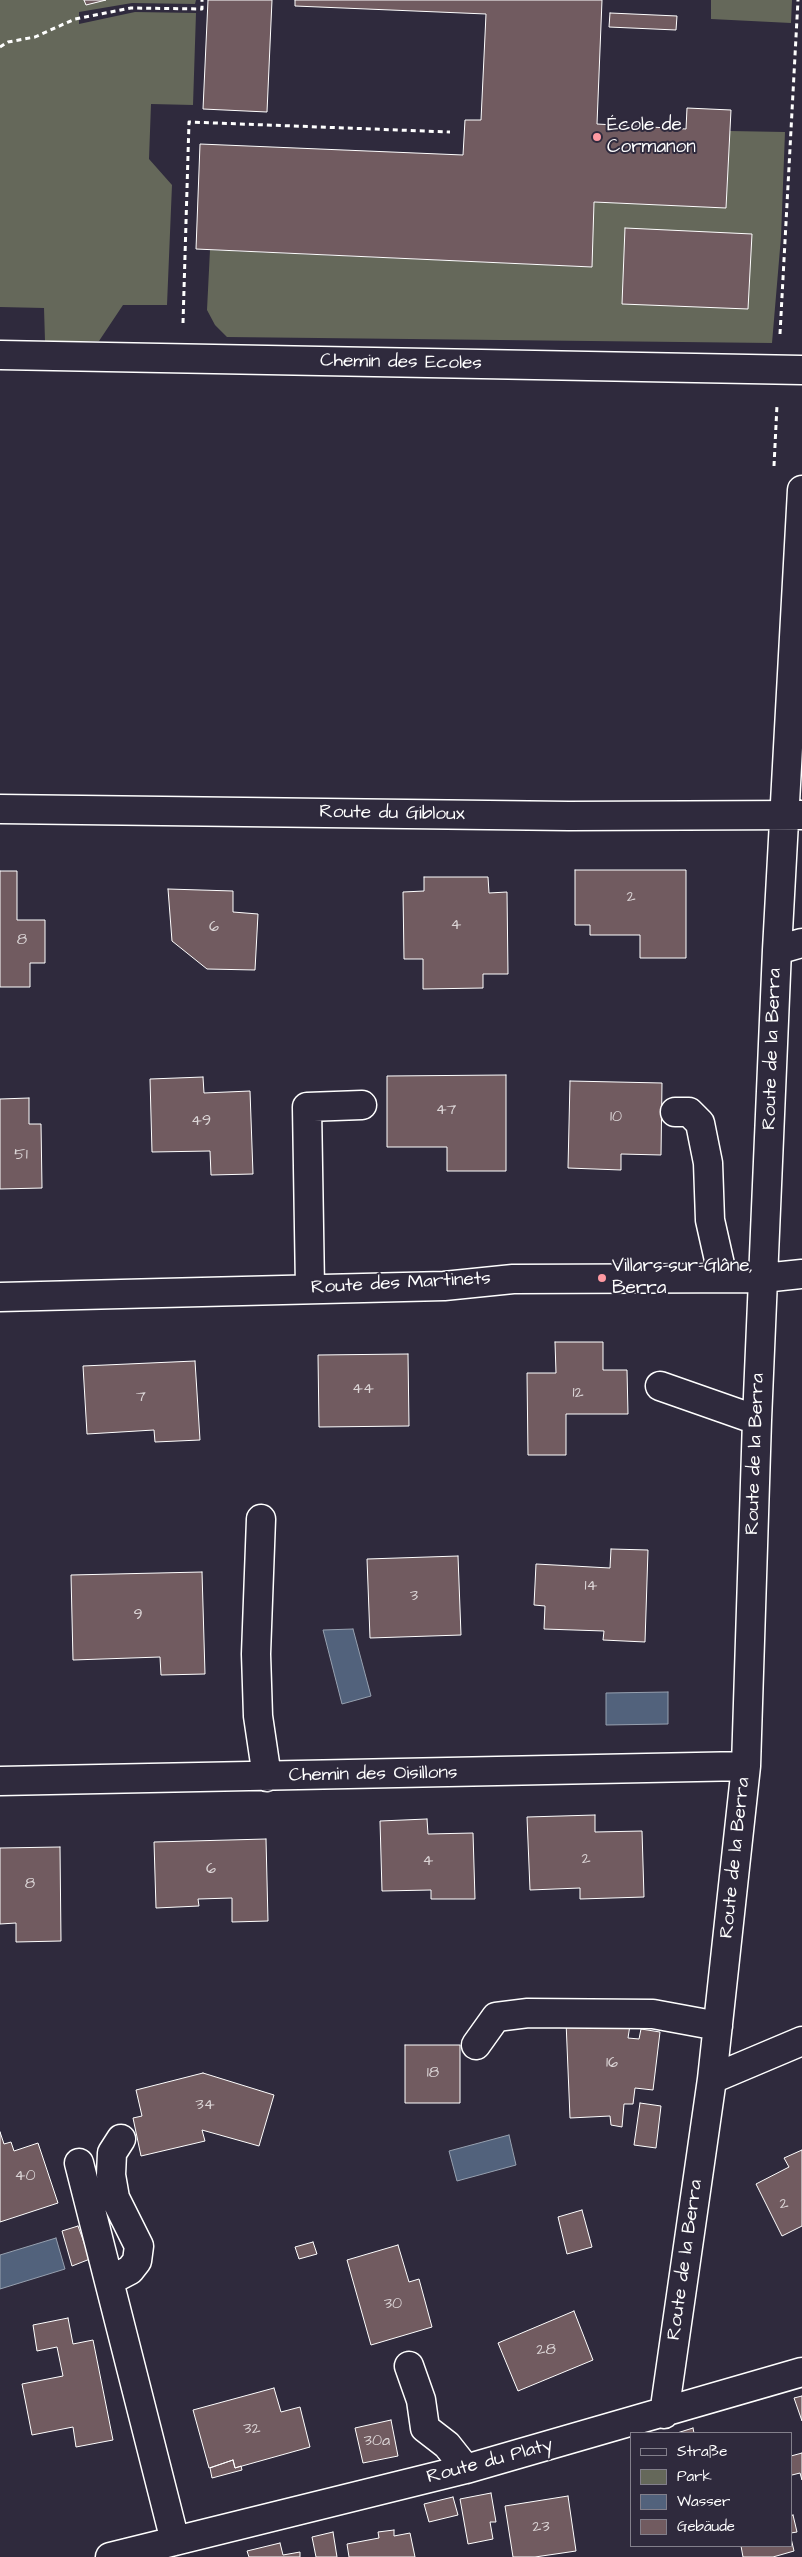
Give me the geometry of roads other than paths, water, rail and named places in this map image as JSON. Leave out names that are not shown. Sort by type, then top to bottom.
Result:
[{"type":"street","name":"Chemin des Ecoles","points":[[0,355],[790,370]]},
{"type":"street","name":"Route de la Berra","points":[[664,2414],[712,2079],[746,1766],[763,1278],[789,947],[802,490]]},
{"type":"street","name":"Route du Gibloux","points":[[0,809],[569,816],[793,815]]},
{"type":"street","points":[[310,1288],[307,1107],[362,1105]]},
{"type":"street","points":[[675,1112],[689,1112],[700,1123],[708,1164],[710,1220],[723,1278]]},
{"type":"street","name":"Route des Martinets","points":[[0,1297],[444,1286],[512,1278],[763,1278],[802,1274]]},
{"type":"street","points":[[660,1386],[757,1420]]},
{"type":"street","points":[[261,1519],[256,1654],[258,1716],[267,1777]]},
{"type":"street","name":"Chemin des Oisillons","points":[[0,1782],[746,1766]]},
{"type":"street","points":[[476,2045],[496,2017],[528,2013],[653,2014],[718,2026]]},
{"type":"street","points":[[712,2079],[802,2041]]},
{"type":"street","points":[[109,2281],[130,2270],[137,2261],[139,2246],[116,2198],[111,2175],[112,2154],[121,2139]]},
{"type":"street","points":[[79,2163],[175,2541]]},
{"type":"street","points":[[409,2366],[422,2400],[425,2428],[447,2445],[466,2469]]},
{"type":"street","name":"Route du Platy","points":[[110,2557],[466,2469],[664,2414],[802,2372]]},
{"type":"water","points":[[353,1629],[371,1696],[342,1704],[323,1630]]},
{"type":"water","points":[[668,1692],[668,1724],[606,1725],[606,1693]]},
{"type":"water","points":[[509,2135],[516,2165],[457,2181],[449,2151]]},
{"type":"water","points":[[56,2238],[65,2269],[0,2289],[0,2255]]},
{"type":"place","name":"École de Cormanon","points":[[597,137]]},
{"type":"place","name":"Villars-sur-Glâne, Berra","points":[[602,1278]]}]
